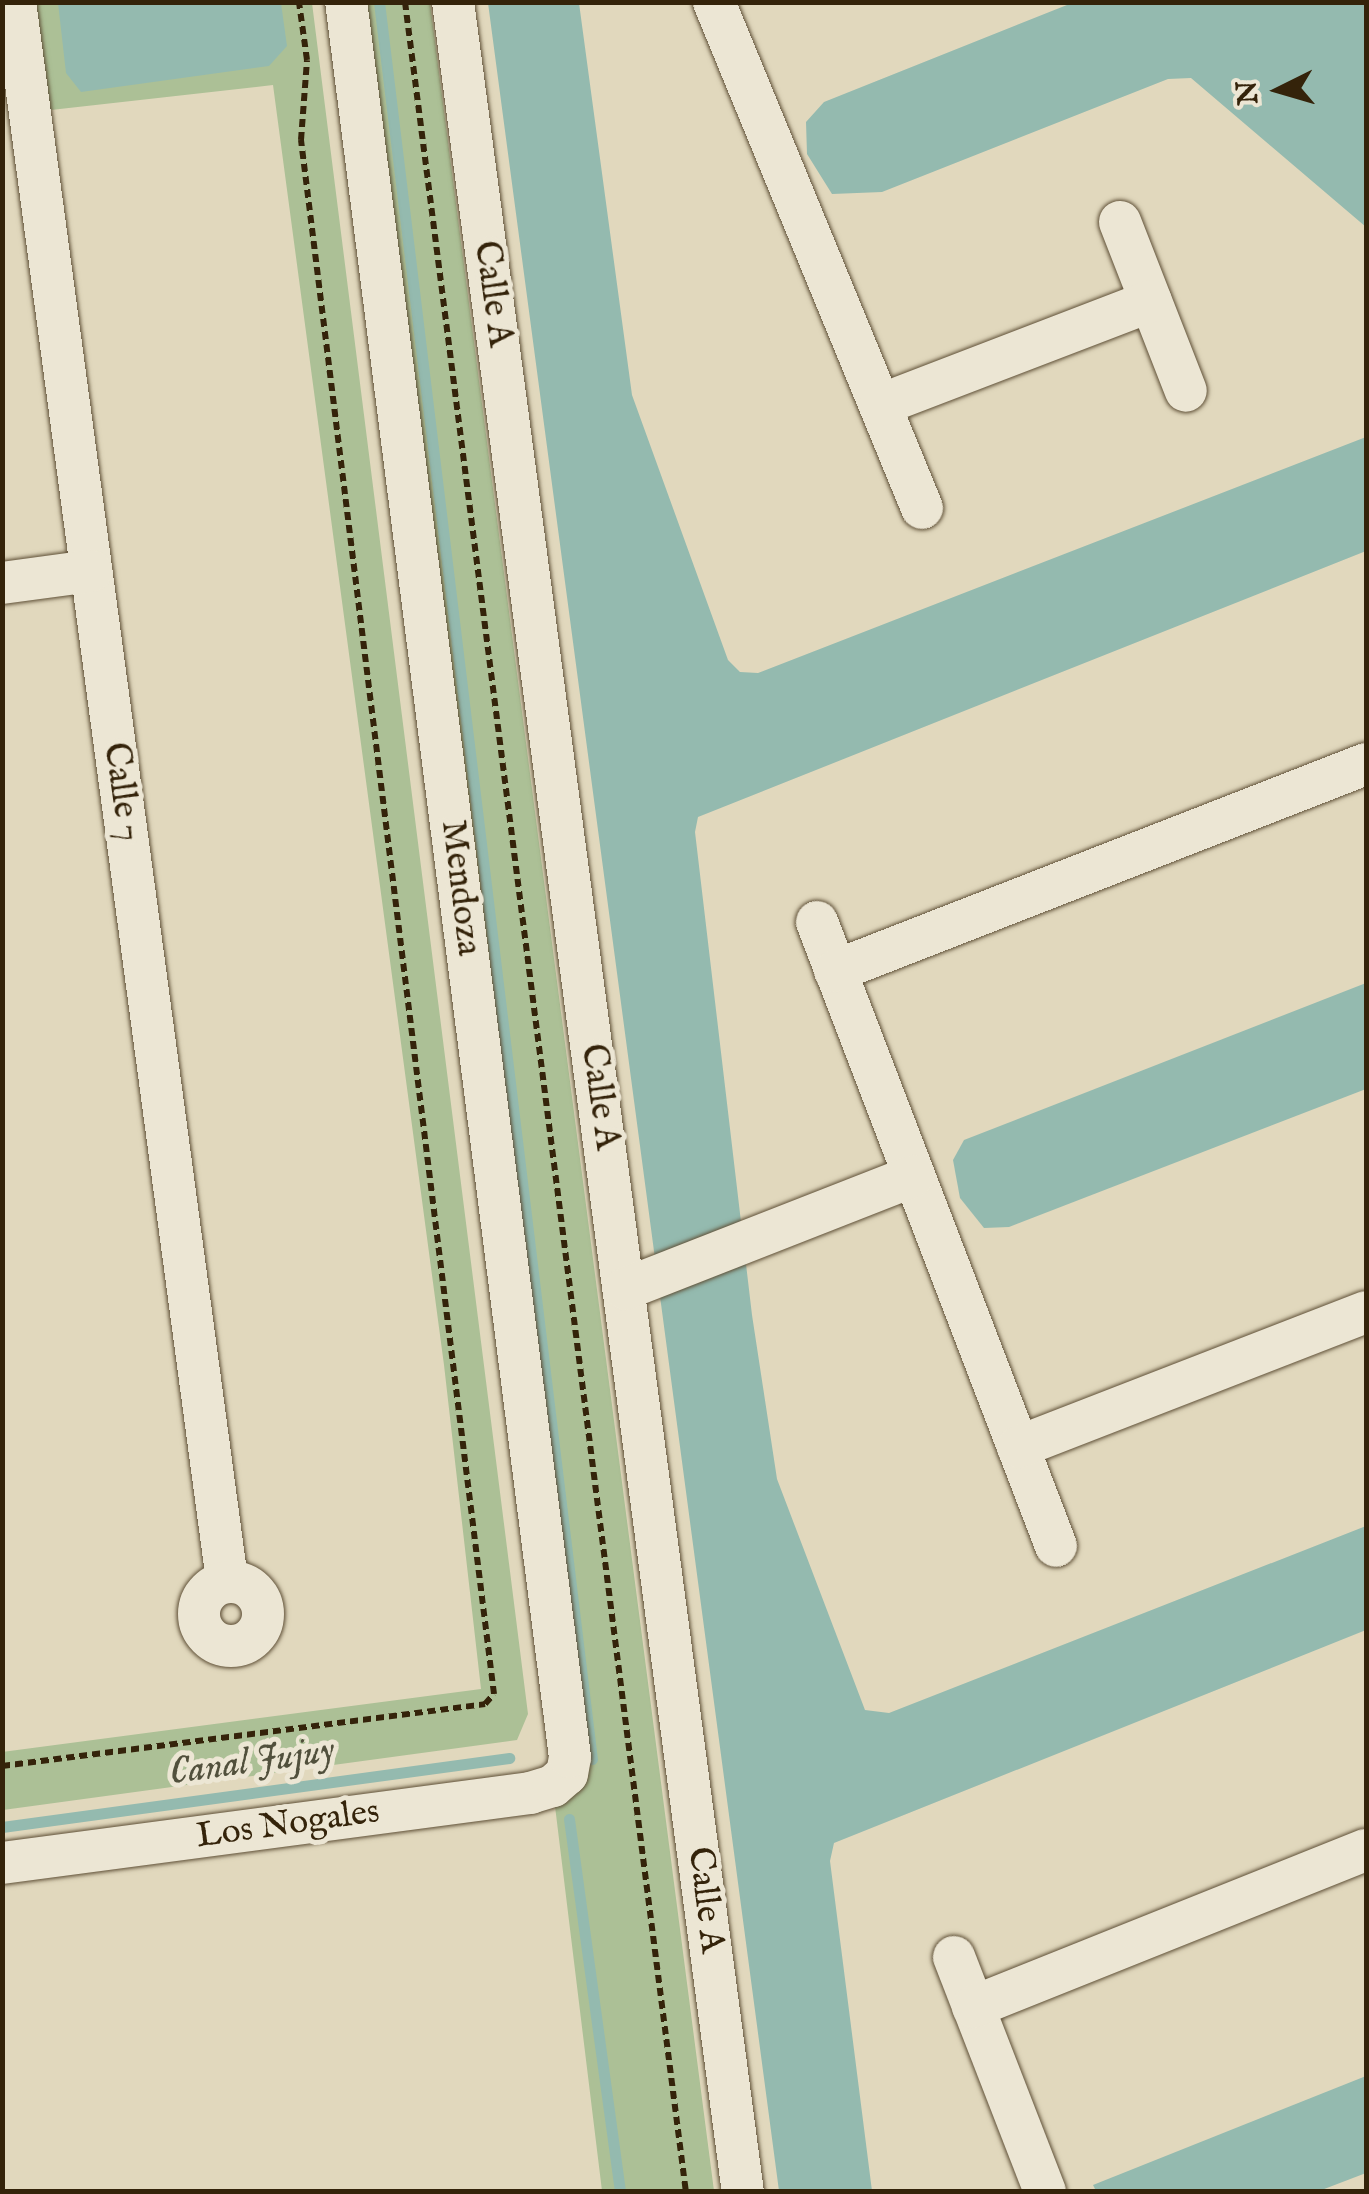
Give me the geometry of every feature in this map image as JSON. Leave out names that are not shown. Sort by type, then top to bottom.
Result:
[{"type":"street","name":"Calle 7","points":[[15,2],[227,1581]]},
{"type":"street","name":"Mendoza","points":[[346,2],[569,1735],[567,1774]]},
{"type":"street","name":"Calle A","points":[[454,2],[743,2192]]},
{"type":"street","points":[[714,2],[922,508]]},
{"type":"street","points":[[1120,222],[1186,391]]},
{"type":"street","points":[[880,406],[1150,301]]},
{"type":"street","points":[[2,583],[91,571]]},
{"type":"street","points":[[835,971],[1366,764]]},
{"type":"street","points":[[816,922],[1056,1546]]},
{"type":"street","points":[[624,1289],[914,1176]]},
{"type":"street","points":[[1018,1447],[1366,1312]]},
{"type":"street","name":"Los Nogales","points":[[2,1863],[530,1793],[567,1774]]},
{"type":"street","points":[[973,2007],[1366,1850]]},
{"type":"street","points":[[954,1958],[1045,2192]]},
{"type":"path","points":[[2,1766],[485,1704],[494,1694],[301,140],[307,60],[299,2]]},
{"type":"path","points":[[405,2],[686,2192]]},
{"type":"green space","points":[[28,3],[312,3],[528,1714],[517,1740],[3,1810],[2,1752],[481,1689],[444,1365],[273,85],[42,111]]},
{"type":"green space","points":[[363,3],[430,3],[714,2191],[602,2191],[554,1798],[583,1786]]},
{"type":"water","points":[[58,3],[281,3],[287,46],[269,66],[81,92],[66,73]]},
{"type":"water","points":[[488,3],[579,3],[632,395],[728,660],[740,672],[758,673],[1366,437],[1366,551],[698,817],[695,832],[752,1315],[777,1479],[865,1710],[889,1713],[1366,1526],[1366,1630],[834,1843],[830,1861],[872,2191],[779,2191]]},
{"type":"water","points":[[1072,3],[1366,3],[1366,227],[1191,78],[1168,79],[882,192],[832,194],[807,154],[806,122],[824,102]]},
{"type":"water","points":[[1366,983],[1366,1089],[1009,1227],[984,1228],[960,1198],[953,1160],[964,1140]]},
{"type":"water","points":[[1366,2076],[1366,2173],[1319,2191],[1096,2191],[1093,2185]]},
{"type":"waterway","points":[[379,2],[592,1759]]},
{"type":"waterway","name":"Canal Jujuy","points":[[2,1827],[509,1758]]},
{"type":"waterway","points":[[569,1819],[620,2192]]}]
